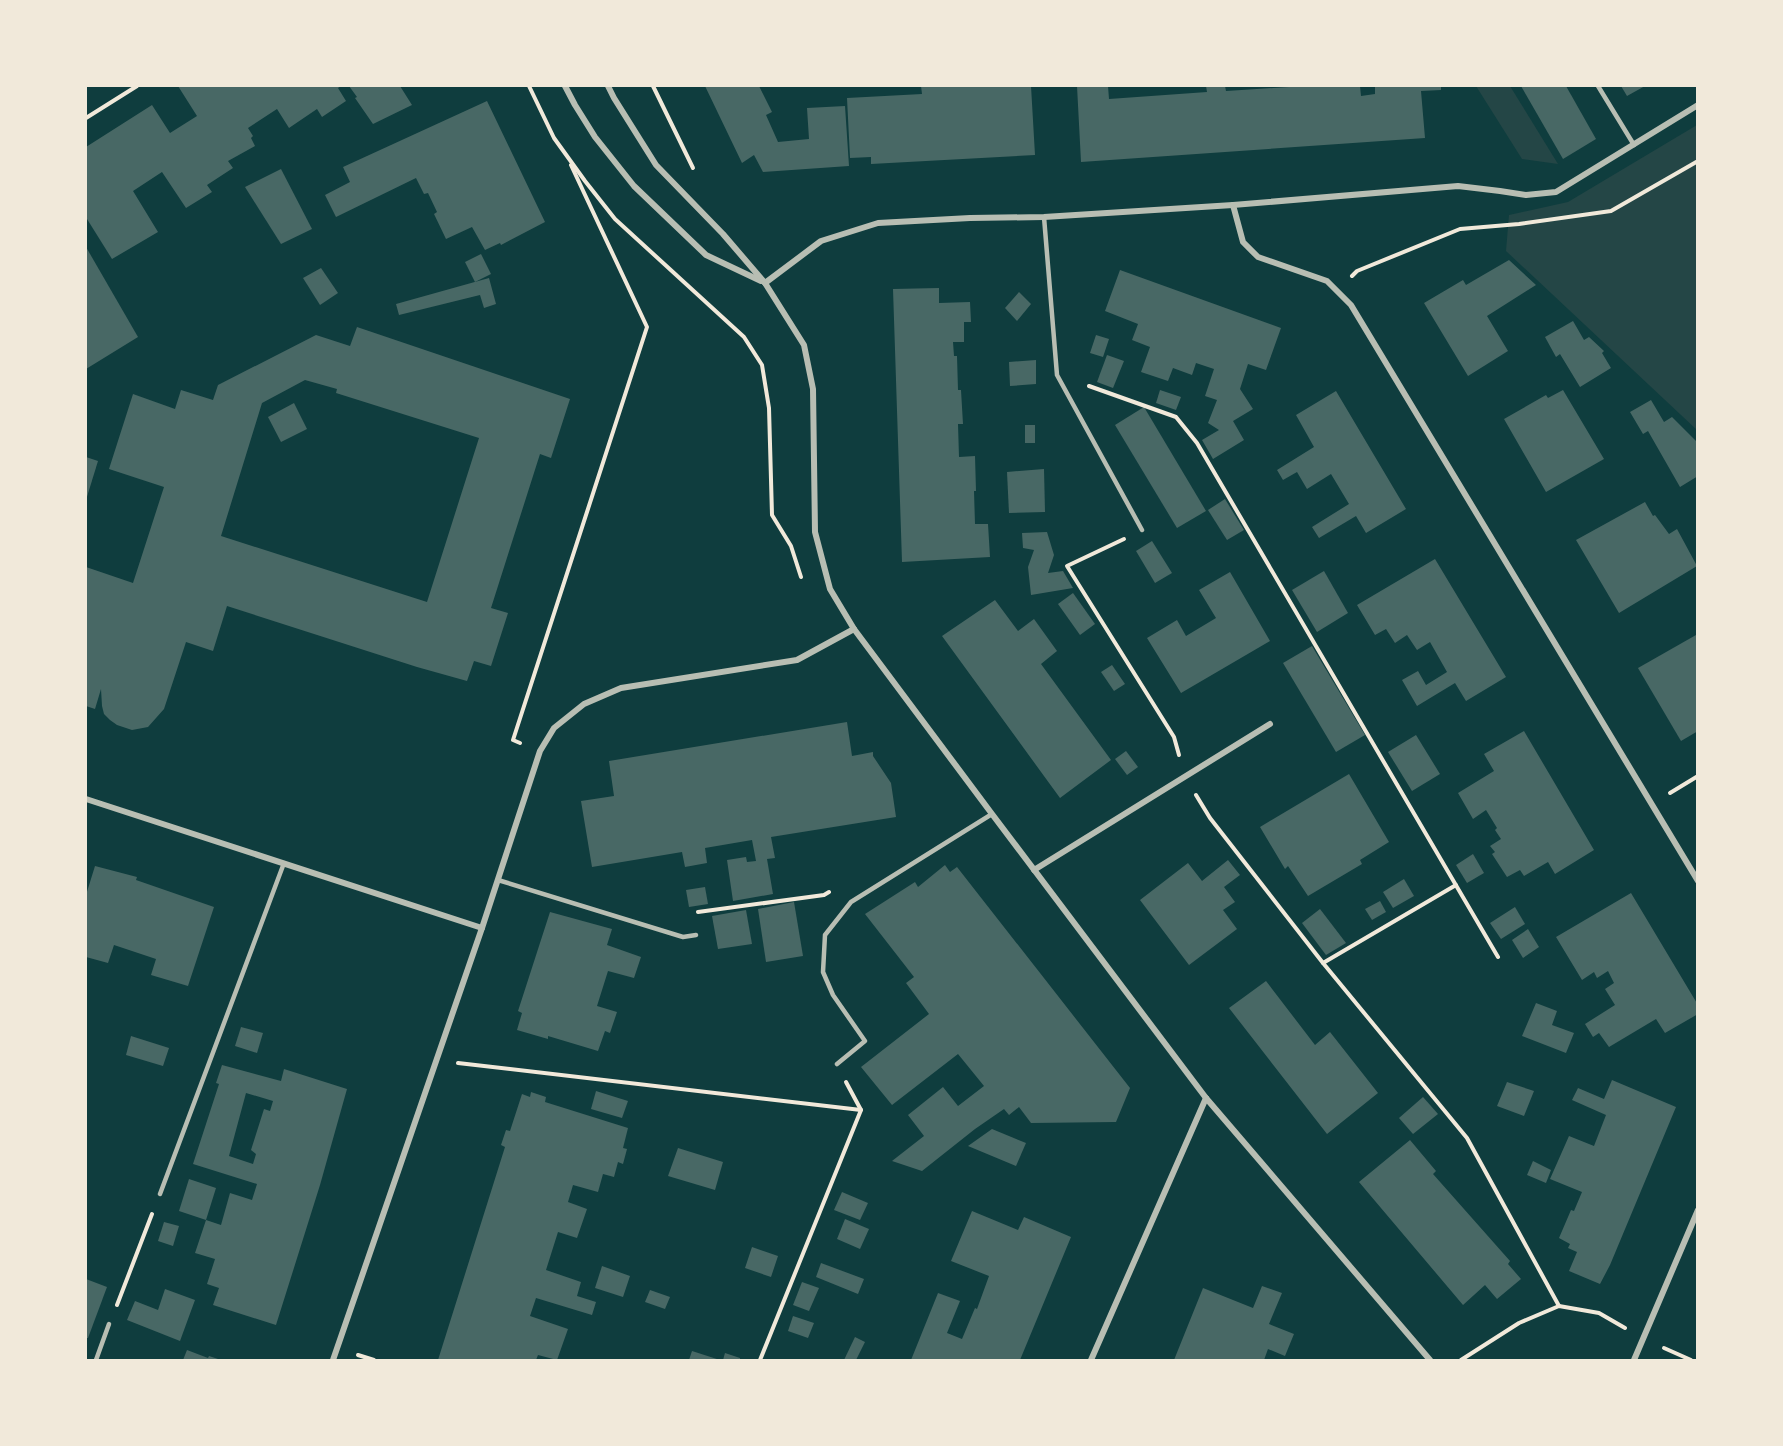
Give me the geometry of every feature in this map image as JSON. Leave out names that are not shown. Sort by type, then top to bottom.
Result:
[{"type":"street","points":[[565,86],[595,137],[634,186],[706,255],[765,283]]},
{"type":"street","points":[[608,86],[656,165],[723,234],[765,283],[804,345],[813,389],[815,532],[830,589],[854,629],[1206,1098],[1430,1360]]},
{"type":"street","points":[[765,283],[821,241],[878,223],[1044,217],[1458,186],[1526,195],[1556,192],[1698,105]]},
{"type":"street","points":[[1233,204],[1243,242],[1258,257],[1327,281],[1351,305],[1698,881]]},
{"type":"street","points":[[333,1360],[482,928],[540,751],[554,728],[584,704],[621,688],[797,660],[854,629]]},
{"type":"street","points":[[1034,870],[1270,724]]},
{"type":"street","points":[[86,799],[482,928]]},
{"type":"street","points":[[1090,1360],[1206,1098]]},
{"type":"street","points":[[1634,1360],[1698,1210]]},
{"type":"lane","points":[[1598,86],[1634,145]]},
{"type":"lane","points":[[1044,217],[1057,375],[1142,530]]},
{"type":"lane","points":[[837,1064],[865,1041],[833,996],[823,972],[825,935],[851,902],[992,814]]},
{"type":"lane","points":[[160,1194],[284,863]]},
{"type":"lane","points":[[498,880],[683,937],[696,935]]},
{"type":"lane","points":[[96,1360],[109,1324]]},
{"type":"path","points":[[86,118],[137,86]]},
{"type":"path","points":[[529,86],[554,138],[615,219],[744,336],[762,365],[769,408],[772,515],[791,546],[801,579]]},
{"type":"path","points":[[654,86],[695,172]]},
{"type":"path","points":[[540,751],[513,740],[647,327],[567,155]]},
{"type":"path","points":[[1337,291],[1357,271],[1460,229],[1519,224],[1611,211],[1698,161]]},
{"type":"path","points":[[1057,375],[1176,417],[1197,443],[1498,957]]},
{"type":"path","points":[[1142,530],[1067,566],[1174,737],[1185,777],[1210,818],[1323,963],[1467,1138],[1559,1306]]},
{"type":"path","points":[[1652,805],[1698,776]]},
{"type":"path","points":[[1323,963],[1456,885]]},
{"type":"path","points":[[691,913],[824,895],[833,889]]},
{"type":"path","points":[[436,1061],[861,1110]]},
{"type":"path","points":[[760,1360],[861,1110],[837,1064]]},
{"type":"path","points":[[109,1324],[160,1194]]},
{"type":"path","points":[[1461,1360],[1519,1323],[1559,1306],[1599,1313],[1643,1339],[1690,1360]]},
{"type":"shaded area","points":[[1476,86],[1510,86],[1558,164],[1522,159]]},
{"type":"shaded area","points":[[1697,125],[1697,430],[1506,251],[1509,215],[1568,202]]},
{"type":"building","points":[[178,86],[341,86],[338,88],[346,101],[322,117],[317,109],[289,128],[277,109],[248,128],[255,146],[228,161],[233,168],[207,185],[212,192],[186,208],[162,172],[133,191],[158,232],[112,259],[87,219],[86,221],[86,147],[152,105],[170,133],[197,116]]},
{"type":"building","points":[[349,86],[400,86],[412,105],[373,124]]},
{"type":"building","points":[[705,86],[759,86],[772,112],[766,115],[778,142],[809,139],[807,108],[845,106],[849,166],[763,172],[754,155],[742,163]]},
{"type":"building","points":[[921,86],[1031,86],[1035,155],[871,164],[871,157],[850,158],[847,98],[922,94]]},
{"type":"building","points":[[1077,86],[1108,86],[1109,99],[1207,92],[1206,86],[1225,86],[1226,91],[1304,86],[1360,86],[1361,96],[1375,94],[1375,86],[1441,86],[1441,90],[1421,91],[1425,138],[1081,162]]},
{"type":"building","points":[[1521,86],[1566,86],[1596,139],[1563,159]]},
{"type":"building","points":[[1621,86],[1645,86],[1627,96]]},
{"type":"building","points":[[487,101],[545,222],[501,245],[500,243],[485,250],[472,227],[446,239],[434,214],[437,212],[428,193],[424,194],[416,178],[336,217],[325,195],[350,182],[343,167]]},
{"type":"building","points":[[281,169],[312,229],[281,244],[245,187]]},
{"type":"building","points":[[86,247],[138,337],[86,369]]},
{"type":"building","points":[[481,254],[491,274],[475,282],[465,262]]},
{"type":"building","points":[[1509,260],[1536,285],[1487,316],[1508,351],[1468,376],[1424,303],[1463,280],[1466,285]]},
{"type":"building","points":[[321,268],[338,293],[320,305],[303,278]]},
{"type":"building","points":[[1120,270],[1281,328],[1266,370],[1248,364],[1240,389],[1253,409],[1233,421],[1244,440],[1213,459],[1202,440],[1219,430],[1208,423],[1217,400],[1205,396],[1214,369],[1196,363],[1192,375],[1173,368],[1168,381],[1141,372],[1150,347],[1132,340],[1138,324],[1105,311]]},
{"type":"building","points":[[489,278],[496,304],[484,308],[480,295],[399,315],[396,304]]},
{"type":"building","points":[[939,288],[939,303],[970,302],[971,322],[964,322],[964,342],[953,342],[954,356],[957,356],[958,390],[961,390],[963,424],[958,424],[959,457],[975,456],[975,524],[988,524],[990,557],[902,562],[893,289]]},
{"type":"building","points":[[1019,292],[1031,304],[1017,321],[1005,308]]},
{"type":"building","points":[[1573,321],[1584,340],[1589,337],[1604,351],[1602,353],[1611,368],[1580,387],[1560,354],[1556,357],[1545,337]]},
{"type":"building","points":[[357,327],[570,399],[551,458],[540,454],[491,608],[508,613],[491,666],[474,661],[467,681],[227,606],[213,651],[186,642],[164,709],[148,727],[132,730],[110,720],[104,714],[101,689],[95,709],[86,706],[86,567],[133,583],[164,487],[109,469],[133,394],[175,409],[181,390],[213,400],[218,385],[316,335],[350,346]],"holes":[[[305,380],[337,389],[336,393],[479,438],[427,602],[221,536],[262,403]]]},
{"type":"building","points":[[1096,335],[1109,339],[1103,357],[1090,353]]},
{"type":"building","points":[[1107,355],[1124,361],[1113,388],[1097,382]]},
{"type":"building","points":[[1036,360],[1036,384],[1010,386],[1009,362]]},
{"type":"building","points":[[1160,390],[1181,397],[1176,410],[1156,403]]},
{"type":"building","points":[[1563,390],[1604,459],[1546,492],[1504,419],[1546,395],[1548,398]]},
{"type":"building","points":[[1336,391],[1406,509],[1366,533],[1356,516],[1319,538],[1312,527],[1349,504],[1331,474],[1307,489],[1297,472],[1283,480],[1277,470],[1314,447],[1296,415]]},
{"type":"building","points":[[1651,400],[1664,422],[1672,417],[1698,443],[1698,476],[1680,487],[1648,431],[1643,434],[1630,412]]},
{"type":"building","points":[[294,403],[307,429],[281,442],[268,417]]},
{"type":"building","points":[[1144,407],[1206,511],[1177,528],[1115,425]]},
{"type":"building","points":[[1025,425],[1035,425],[1035,443],[1025,443]]},
{"type":"building","points":[[86,457],[98,461],[86,500]]},
{"type":"building","points":[[1044,469],[1045,512],[1009,513],[1007,472]]},
{"type":"building","points":[[1225,499],[1244,530],[1227,540],[1208,510]]},
{"type":"building","points":[[1645,502],[1653,516],[1655,515],[1669,534],[1677,529],[1697,566],[1619,613],[1576,540]]},
{"type":"building","points":[[1047,532],[1054,555],[1048,573],[1063,571],[1073,588],[1031,595],[1028,567],[1034,550],[1023,548],[1022,533]]},
{"type":"building","points":[[1152,541],[1172,573],[1155,583],[1136,551]]},
{"type":"building","points":[[1435,559],[1506,677],[1466,701],[1455,683],[1417,706],[1402,680],[1418,671],[1426,685],[1447,672],[1430,642],[1417,650],[1407,635],[1395,643],[1386,629],[1375,635],[1357,605]]},
{"type":"building","points":[[1324,571],[1348,613],[1317,632],[1292,590]]},
{"type":"building","points":[[1230,572],[1270,641],[1181,693],[1147,638],[1177,620],[1186,636],[1216,618],[1199,590]]},
{"type":"building","points":[[1073,593],[1095,624],[1080,635],[1058,604]]},
{"type":"building","points":[[995,600],[1018,631],[1034,619],[1057,651],[1041,664],[1111,760],[1060,798],[942,636]]},
{"type":"building","points":[[1696,635],[1698,638],[1698,731],[1681,741],[1638,668]]},
{"type":"building","points":[[1312,646],[1365,735],[1336,752],[1283,663]]},
{"type":"building","points":[[1112,665],[1125,684],[1114,691],[1101,672]]},
{"type":"building","points":[[847,722],[852,756],[873,752],[873,756],[891,783],[896,817],[771,837],[775,858],[767,859],[773,894],[733,901],[727,860],[746,857],[747,862],[756,861],[752,840],[705,848],[707,863],[685,867],[682,852],[592,867],[581,801],[614,796],[609,761]]},
{"type":"building","points":[[1524,731],[1594,850],[1555,874],[1548,862],[1524,876],[1520,870],[1507,877],[1492,854],[1495,852],[1490,846],[1501,839],[1495,830],[1497,828],[1486,810],[1473,819],[1458,793],[1494,771],[1484,754]]},
{"type":"building","points":[[1416,735],[1440,774],[1412,791],[1388,752]]},
{"type":"building","points":[[1126,751],[1138,767],[1127,775],[1115,759]]},
{"type":"building","points":[[1349,774],[1389,842],[1360,860],[1362,864],[1308,896],[1288,866],[1285,869],[1260,827]]},
{"type":"building","points":[[1473,854],[1484,873],[1467,883],[1456,865]]},
{"type":"building","points":[[1228,860],[1240,875],[1224,887],[1235,902],[1223,910],[1237,929],[1189,965],[1140,900],[1188,863],[1202,881]]},
{"type":"building","points":[[945,865],[950,872],[957,867],[1130,1088],[1116,1122],[1031,1123],[1019,1107],[1009,1115],[1004,1109],[922,1171],[892,1161],[924,1136],[908,1115],[943,1087],[958,1106],[984,1086],[958,1054],[892,1105],[861,1067],[929,1014],[906,983],[914,977],[865,914],[915,882],[918,887]]},
{"type":"building","points":[[95,866],[137,877],[136,880],[214,907],[188,986],[151,975],[156,959],[114,945],[108,963],[86,957],[86,895]]},
{"type":"building","points":[[1404,879],[1414,896],[1393,908],[1383,892]]},
{"type":"building","points":[[705,887],[708,904],[689,907],[686,890]]},
{"type":"building","points":[[1631,893],[1698,1005],[1698,1014],[1665,1033],[1656,1019],[1609,1047],[1599,1033],[1593,1037],[1585,1024],[1615,1005],[1605,989],[1614,983],[1608,971],[1597,978],[1594,972],[1582,980],[1556,937]]},
{"type":"building","points":[[1380,901],[1386,912],[1372,920],[1365,909]]},
{"type":"building","points":[[794,902],[803,956],[766,962],[758,909]]},
{"type":"building","points":[[1515,907],[1525,924],[1501,939],[1490,923]]},
{"type":"building","points":[[1320,909],[1346,943],[1326,955],[1302,923]]},
{"type":"building","points":[[746,910],[752,944],[718,949],[712,916]]},
{"type":"building","points":[[550,912],[612,929],[607,945],[641,957],[634,978],[608,971],[597,1006],[617,1012],[610,1033],[605,1031],[598,1051],[548,1036],[548,1039],[517,1030],[522,1013],[518,1011]]},
{"type":"building","points":[[1528,929],[1539,947],[1523,958],[1512,940]]},
{"type":"building","points":[[1266,981],[1315,1045],[1330,1032],[1378,1093],[1327,1134],[1229,1008]]},
{"type":"building","points":[[1536,1003],[1557,1011],[1552,1025],[1574,1033],[1566,1053],[1522,1036]]},
{"type":"building","points":[[241,1027],[263,1033],[257,1053],[235,1046]]},
{"type":"building","points":[[131,1036],[169,1048],[163,1066],[126,1055]]},
{"type":"building","points":[[222,1065],[281,1081],[284,1069],[347,1089],[320,1185],[276,1325],[213,1305],[219,1288],[207,1284],[215,1259],[195,1253],[206,1220],[221,1225],[230,1193],[252,1200],[257,1184],[193,1164],[219,1084],[216,1083]],"holes":[[[246,1093],[273,1101],[270,1111],[264,1109],[251,1150],[256,1154],[253,1164],[229,1156]]]},
{"type":"building","points":[[1612,1080],[1676,1107],[1600,1284],[1569,1271],[1577,1252],[1568,1248],[1570,1244],[1559,1238],[1582,1192],[1550,1179],[1569,1136],[1594,1146],[1606,1115],[1572,1100],[1578,1088],[1604,1099]]},
{"type":"building","points":[[1507,1082],[1534,1091],[1524,1116],[1497,1106]]},
{"type":"building","points":[[596,1091],[628,1101],[622,1118],[591,1109]]},
{"type":"building","points":[[531,1092],[546,1097],[545,1102],[628,1128],[623,1148],[627,1149],[623,1164],[618,1162],[614,1177],[603,1174],[598,1192],[573,1185],[568,1202],[587,1209],[577,1238],[558,1232],[546,1270],[581,1282],[577,1296],[596,1302],[592,1315],[536,1298],[530,1316],[568,1329],[557,1360],[538,1355],[536,1360],[438,1360],[505,1147],[501,1145],[506,1130],[510,1131],[522,1094],[530,1097]]},
{"type":"building","points":[[1423,1097],[1438,1114],[1413,1134],[1399,1118]]},
{"type":"building","points":[[992,1129],[1026,1143],[1016,1166],[968,1146]]},
{"type":"building","points":[[1410,1140],[1436,1171],[1433,1174],[1510,1261],[1508,1264],[1521,1279],[1497,1299],[1485,1285],[1463,1305],[1359,1182]]},
{"type":"building","points":[[678,1148],[723,1162],[715,1190],[668,1176]]},
{"type":"building","points":[[1533,1161],[1551,1170],[1546,1183],[1527,1175]]},
{"type":"building","points":[[189,1179],[216,1188],[206,1220],[179,1211]]},
{"type":"building","points":[[842,1192],[868,1203],[860,1220],[834,1210]]},
{"type":"building","points":[[972,1211],[1018,1230],[1024,1217],[1071,1237],[1020,1360],[911,1360],[938,1293],[960,1301],[947,1333],[962,1339],[975,1308],[977,1309],[989,1276],[951,1261]]},
{"type":"building","points":[[845,1219],[869,1229],[860,1249],[837,1239]]},
{"type":"building","points":[[164,1222],[179,1226],[173,1246],[158,1241]]},
{"type":"building","points":[[752,1247],[778,1256],[771,1277],[745,1268]]},
{"type":"building","points":[[821,1263],[864,1279],[858,1294],[816,1277]]},
{"type":"building","points":[[602,1266],[630,1276],[623,1297],[595,1288]]},
{"type":"building","points":[[86,1279],[107,1287],[88,1338],[86,1338]]},
{"type":"building","points":[[802,1282],[819,1288],[809,1311],[793,1305]]},
{"type":"building","points":[[1262,1286],[1282,1293],[1269,1324],[1294,1334],[1285,1356],[1268,1349],[1264,1360],[1174,1360],[1203,1288],[1253,1308]]},
{"type":"building","points":[[165,1289],[195,1300],[180,1341],[127,1320],[135,1301],[158,1310]]},
{"type":"building","points":[[650,1290],[670,1297],[665,1309],[645,1302]]},
{"type":"building","points":[[793,1316],[814,1323],[808,1338],[788,1331]]},
{"type":"building","points":[[855,1337],[865,1342],[856,1360],[844,1360]]},
{"type":"building","points":[[187,1350],[208,1358],[209,1356],[221,1360],[183,1360]]},
{"type":"building","points":[[692,1351],[720,1360],[689,1360]]},
{"type":"building","points":[[725,1353],[740,1358],[740,1360],[723,1360]]}]
